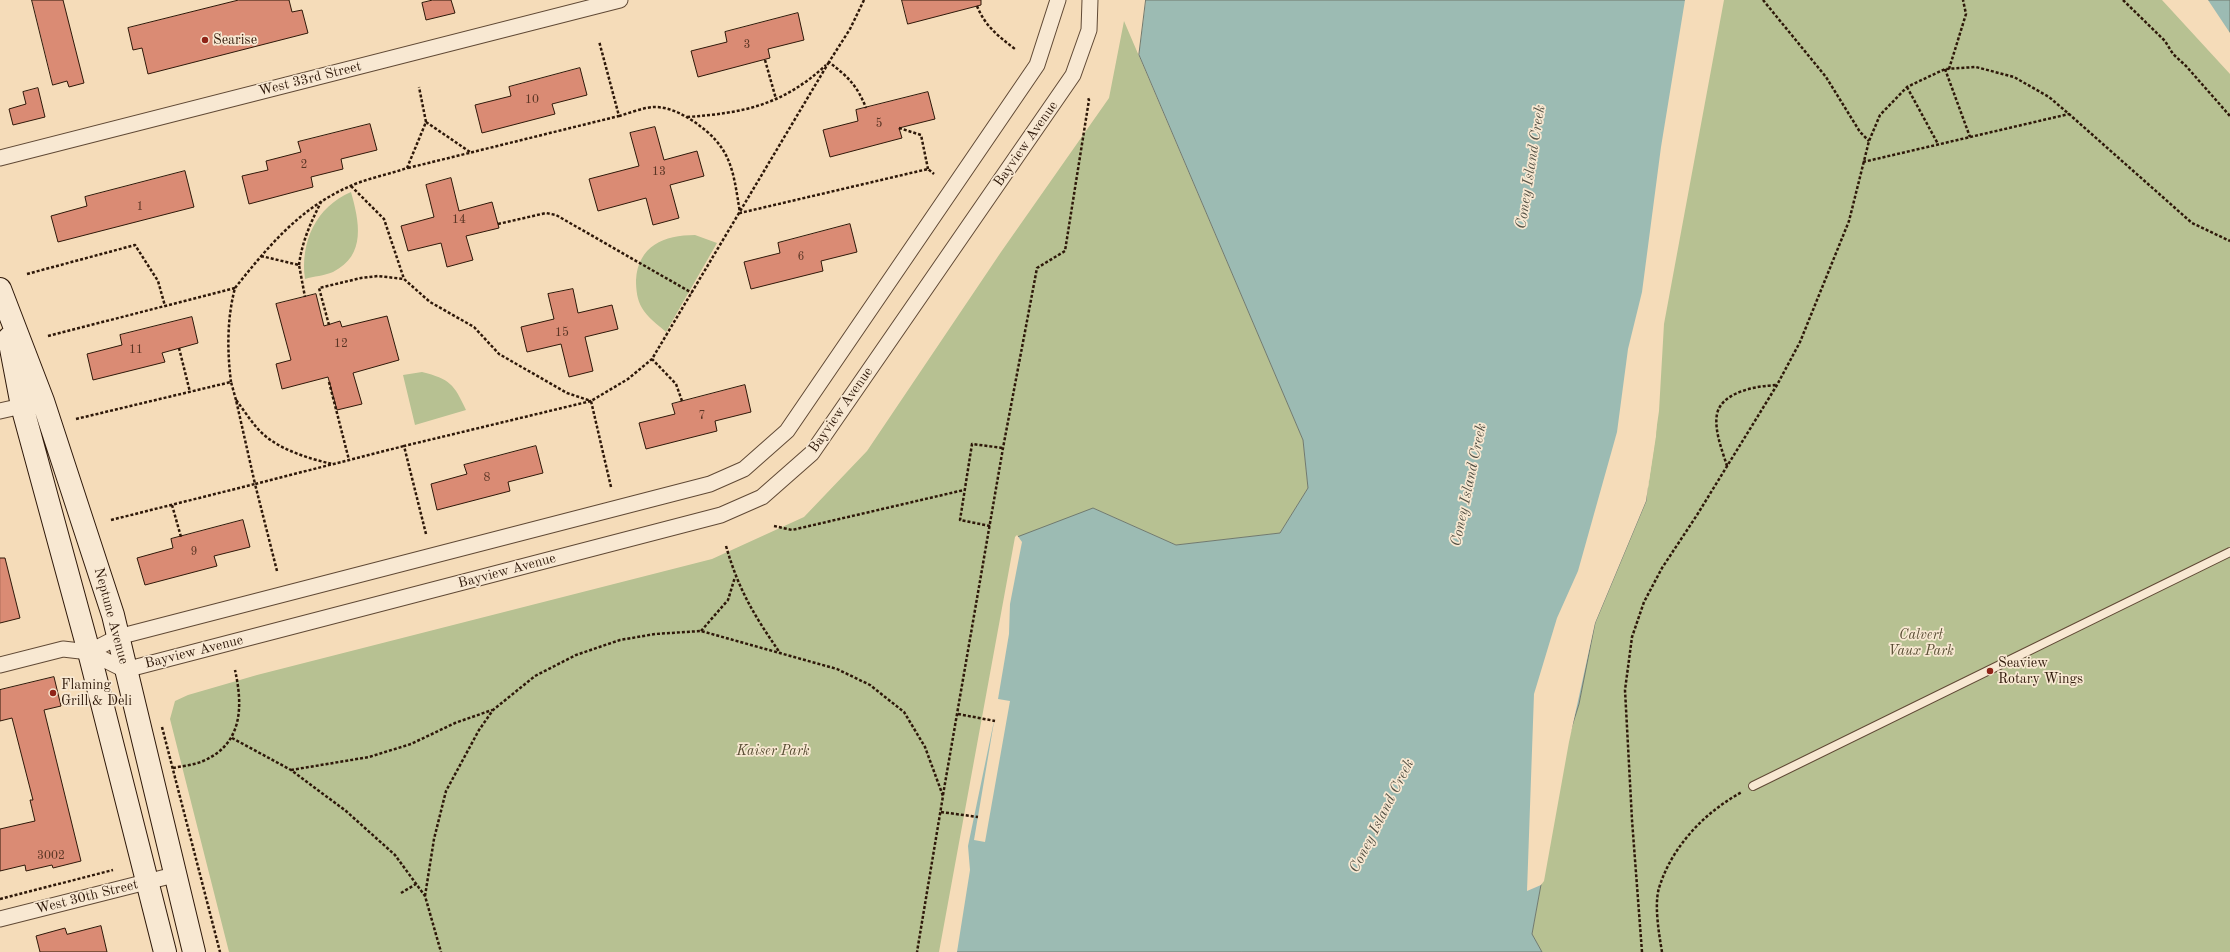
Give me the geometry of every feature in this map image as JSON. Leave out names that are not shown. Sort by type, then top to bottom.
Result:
[{"type":"main road","name":"Neptune Avenue","points":[[0,291],[43,400],[113,615],[174,876],[194,952]]},
{"type":"main road","name":"Neptune Avenue","points":[[0,291],[22,406],[89,652],[164,952]]},
{"type":"street","name":"West 33rd Street","points":[[0,158],[620,0]]},
{"type":"street","points":[[0,665],[63,649],[89,652],[118,637],[702,486],[744,469],[787,431],[1036,65],[1058,0]]},
{"type":"street","name":"Bayview Avenue","points":[[89,652],[125,670],[721,516],[762,497],[812,453],[1073,75],[1089,30],[1090,0]]},
{"type":"street","points":[[0,412],[43,400]]},
{"type":"street","name":"West 30th Street","points":[[0,919],[174,876]]},
{"type":"lane","points":[[1753,786],[2230,552]]},
{"type":"path","points":[[111,520],[404,446],[591,401],[628,379],[652,359],[850,29],[864,0]]},
{"type":"path","points":[[1763,0],[1826,77],[1860,132],[1869,141]]},
{"type":"path","points":[[1949,69],[1966,14],[1963,0]]},
{"type":"path","points":[[2123,0],[2165,41],[2172,54],[2186,66],[2230,116]]},
{"type":"path","points":[[977,6],[983,21],[996,35],[1015,49]]},
{"type":"path","points":[[600,41],[619,116]]},
{"type":"path","points":[[765,60],[776,99]]},
{"type":"path","points":[[687,117],[731,113],[776,99],[798,88],[829,62]]},
{"type":"path","points":[[829,62],[854,83],[860,92],[866,108]]},
{"type":"path","points":[[1642,952],[1632,820],[1625,690],[1632,637],[1644,602],[1662,568],[1727,466],[1800,342],[1849,221],[1869,141],[1880,115],[1907,87],[1945,69],[1976,67],[2014,77],[2048,97],[2069,114],[2192,223],[2230,241]]},
{"type":"path","points":[[1945,69],[1970,137]]},
{"type":"path","points":[[407,168],[426,122],[419,87]]},
{"type":"path","points":[[1907,87],[1938,144]]},
{"type":"path","points":[[917,952],[1003,448],[1038,268],[1065,251],[1090,100],[1088,98]]},
{"type":"path","points":[[277,571],[231,382],[228,337],[231,303],[235,288],[261,256],[296,219],[322,200],[351,186],[407,168],[655,107],[674,111],[687,117],[713,135],[720,144],[734,175],[740,213]]},
{"type":"path","points":[[1863,162],[2069,114]]},
{"type":"path","points":[[426,122],[470,153]]},
{"type":"path","points":[[899,128],[921,135],[928,169],[934,174]]},
{"type":"path","points":[[740,213],[928,169]]},
{"type":"path","points":[[351,186],[384,219],[404,280]]},
{"type":"path","points":[[305,297],[299,265],[301,247],[322,200]]},
{"type":"path","points":[[498,224],[546,213],[556,215],[692,293]]},
{"type":"path","points":[[27,274],[135,245],[158,281],[164,306]]},
{"type":"path","points":[[261,256],[299,265]]},
{"type":"path","points":[[329,325],[319,288],[361,278],[378,276],[404,280],[430,302],[474,327],[500,354],[566,393],[591,401]]},
{"type":"path","points":[[48,336],[235,288]]},
{"type":"path","points":[[179,348],[190,392]]},
{"type":"path","points":[[652,359],[676,384],[682,401]]},
{"type":"path","points":[[76,419],[231,382]]},
{"type":"path","points":[[329,382],[349,460]]},
{"type":"path","points":[[1727,466],[1719,436],[1717,413],[1726,400],[1739,392],[1758,386],[1776,385]]},
{"type":"path","points":[[236,400],[258,429],[268,438],[304,456],[332,464]]},
{"type":"path","points":[[591,401],[611,487]]},
{"type":"path","points":[[990,526],[960,520],[964,490],[972,444],[1003,448]]},
{"type":"path","points":[[404,446],[426,534]]},
{"type":"path","points":[[774,526],[792,530],[964,490]]},
{"type":"path","points":[[172,505],[181,537]]},
{"type":"path","points":[[726,546],[735,576],[746,601],[780,654]]},
{"type":"path","points":[[701,631],[728,600],[735,576]]},
{"type":"path","points":[[425,896],[434,839],[446,791],[478,730],[493,710],[535,676],[576,655],[620,640],[656,634],[701,631],[780,654],[837,668],[870,685],[904,712],[925,747],[943,796]]},
{"type":"path","points":[[173,768],[204,761],[222,748],[232,738],[238,724],[241,694],[235,670]]},
{"type":"path","points":[[291,770],[369,757],[411,744],[455,723],[493,710]]},
{"type":"path","points":[[958,714],[994,721]]},
{"type":"path","points":[[161,722],[220,952]]},
{"type":"path","points":[[232,738],[291,770],[346,811],[395,856],[425,896],[441,952]]},
{"type":"path","points":[[1662,952],[1658,913],[1659,888],[1679,848],[1706,817],[1729,800],[1753,786]]},
{"type":"path","points":[[941,812],[978,817]]},
{"type":"path","points":[[0,899],[113,870]]},
{"type":"path","points":[[401,893],[416,884]]},
{"type":"green space","name":"Calvert Vaux Park","points":[[1722,0],[2164,0],[2230,72],[2230,952],[1542,952],[1532,934],[1567,742],[1579,704],[1595,623],[1646,501],[1656,436],[1662,324]]},
{"type":"green space","name":"Kaiser Park","points":[[1124,21],[1303,440],[1308,488],[1280,533],[1176,545],[1093,508],[941,952],[229,952],[170,719],[175,701],[188,695],[257,675],[712,559],[804,517],[867,451],[1001,252],[1109,98]]},
{"type":"green space","points":[[351,192],[358,226],[356,247],[344,265],[333,272],[305,279],[305,252],[313,227],[328,207]]},
{"type":"green space","points":[[695,235],[717,243],[666,332],[650,318],[640,305],[636,287],[638,268],[647,251],[663,240],[673,237]]},
{"type":"green space","points":[[422,372],[439,377],[450,384],[458,394],[466,410],[415,425],[403,375]]},
{"type":"water","name":"Coney Island Creek","points":[[1146,0],[1722,0],[1662,324],[1646,501],[1595,623],[1579,704],[1567,742],[1532,934],[1542,952],[941,952],[1017,537],[1093,508],[1176,545],[1280,533],[1308,488],[1303,440],[1139,55]]},
{"type":"water","points":[[2164,0],[2230,0],[2230,72]]},
{"type":"pier","points":[[1685,0],[1724,0],[1664,324],[1659,411],[1646,501],[1595,623],[1569,742],[1544,881],[1541,885],[1527,891],[1534,694],[1557,618],[1578,571],[1617,432],[1628,349],[1642,292],[1661,147]]},
{"type":"pier","points":[[2162,0],[2208,0],[2230,33],[2230,74]]},
{"type":"pier","points":[[1017,535],[1022,542],[1010,604],[1009,634],[998,699],[1010,701],[985,842],[974,840],[995,716],[968,846],[970,870],[957,952],[939,952],[1015,537]]},
{"type":"building","points":[[32,0],[63,0],[84,83],[69,87],[67,81],[53,85]]},
{"type":"building","name":"Searise","points":[[239,0],[289,0],[292,12],[302,10],[308,33],[148,74],[142,48],[133,50],[128,28]]},
{"type":"building","points":[[433,0],[451,0],[455,13],[426,20],[422,3]]},
{"type":"building","points":[[902,0],[981,0],[981,5],[908,24]]},
{"type":"building","points":[[798,13],[804,40],[768,49],[770,58],[698,77],[691,51],[727,42],[725,32]]},
{"type":"building","points":[[580,68],[587,95],[552,104],[555,114],[482,133],[475,105],[511,96],[509,87]]},
{"type":"building","points":[[38,88],[45,117],[13,125],[9,109],[26,104],[23,92]]},
{"type":"building","points":[[928,92],[935,119],[899,128],[902,138],[830,157],[823,130],[858,121],[856,110]]},
{"type":"building","points":[[370,124],[377,150],[341,159],[343,169],[311,177],[313,187],[249,204],[242,176],[268,170],[266,161],[301,152],[298,142]]},
{"type":"building","points":[[655,127],[664,160],[697,151],[704,176],[670,185],[679,218],[653,225],[646,198],[598,211],[589,179],[639,166],[630,133]]},
{"type":"building","points":[[185,171],[194,207],[58,242],[51,216],[87,206],[85,197]]},
{"type":"building","points":[[451,178],[459,211],[492,202],[499,228],[466,236],[473,260],[447,267],[441,243],[408,251],[401,226],[434,217],[426,185]]},
{"type":"building","points":[[850,224],[857,252],[821,261],[823,271],[751,289],[744,262],[780,253],[778,243]]},
{"type":"building","points":[[573,289],[578,313],[612,305],[618,329],[585,337],[593,371],[569,377],[561,344],[527,352],[521,327],[554,319],[548,294]]},
{"type":"building","points":[[316,294],[324,326],[340,321],[342,327],[387,316],[399,360],[353,373],[362,404],[337,410],[328,377],[282,389],[276,364],[291,360],[276,304]]},
{"type":"building","points":[[192,317],[198,343],[162,353],[165,362],[93,380],[87,354],[122,345],[120,335]]},
{"type":"building","points":[[745,385],[751,412],[715,421],[717,431],[646,449],[639,423],[675,414],[672,404]]},
{"type":"building","points":[[536,446],[543,473],[508,482],[510,491],[437,510],[431,484],[467,474],[464,465]]},
{"type":"building","points":[[243,520],[250,547],[214,556],[217,566],[145,585],[137,558],[173,548],[171,539]]},
{"type":"building","points":[[0,558],[5,558],[20,618],[0,623]]},
{"type":"building","points":[[54,677],[61,706],[44,710],[81,861],[53,868],[52,865],[26,871],[25,865],[0,871],[0,829],[35,821],[30,800],[33,800],[12,718],[0,721],[0,690]]},
{"type":"building","points":[[101,926],[107,952],[40,952],[36,936],[65,928],[67,934]]},
{"type":"place","name":"Searise","points":[[205,40]]},
{"type":"place","name":"Seaview Rotary Wings","points":[[1990,671]]},
{"type":"place","name":"Flaming Grill & Deli","points":[[53,693]]}]
